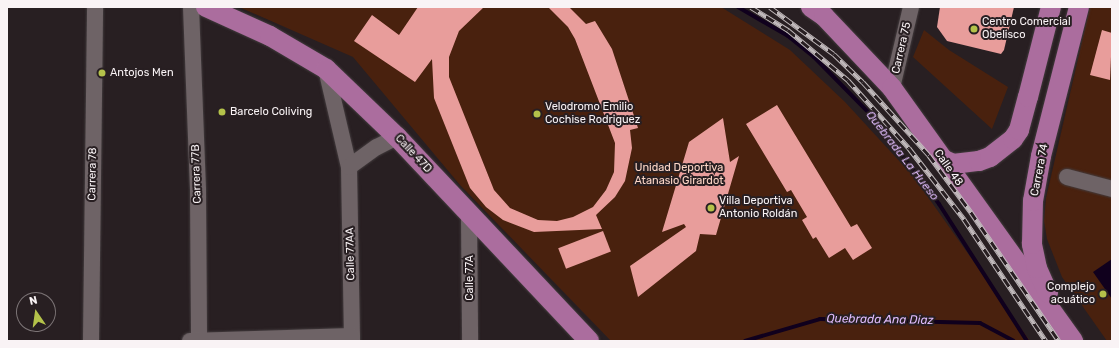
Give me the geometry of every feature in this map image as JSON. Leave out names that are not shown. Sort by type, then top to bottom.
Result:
[{"type":"main road","name":"Calle 47D","points":[[206,7],[270,36],[326,69],[397,137],[589,341]]},
{"type":"main road","name":"Calle 48","points":[[811,7],[824,16],[892,88],[1069,335]]},
{"type":"main road","points":[[942,159],[953,164],[979,161],[990,157],[1013,139],[1019,130],[1051,7]]},
{"type":"main road","name":"Carrera 74","points":[[1069,335],[1037,268],[1032,224],[1041,156],[1079,7]]},
{"type":"street","name":"Carrera 78","points":[[91,341],[95,7]]},
{"type":"street","name":"Carrera 77B","points":[[191,7],[198,190],[199,341]]},
{"type":"street","name":"Carrera 75","points":[[892,88],[911,7]]},
{"type":"street","name":"Calle 77AA","points":[[326,69],[349,167],[352,339]]},
{"type":"street","points":[[349,167],[377,147],[397,137]]},
{"type":"street","points":[[1067,177],[1112,189]]},
{"type":"street","name":"Calle 77A","points":[[469,215],[470,341]]},
{"type":"street","points":[[190,341],[352,339]]},
{"type":"green space","name":"Unidad Deportiva Atanasio Girardot","points":[[239,7],[721,7],[790,50],[845,102],[913,176],[1030,341],[611,341],[460,185],[353,57]]},
{"type":"green space","points":[[1090,7],[1112,7],[1112,341],[1107,341],[1062,277],[1047,239],[1044,221],[1046,198]]},
{"type":"green space","points":[[924,30],[949,50],[1008,87],[992,129],[913,57]]},
{"type":"shaded area","points":[[1112,259],[1112,299],[1093,272]]},
{"type":"building","points":[[418,7],[484,7],[459,31],[449,57],[449,77],[494,190],[510,208],[538,220],[557,221],[573,217],[593,207],[606,190],[614,172],[615,143],[575,39],[568,27],[548,7],[569,7],[586,24],[595,21],[612,49],[638,128],[630,130],[632,148],[625,181],[615,197],[596,215],[602,229],[534,232],[503,220],[486,207],[470,188],[434,98],[432,59],[415,82],[354,41],[372,15],[399,35]]},
{"type":"building","name":"Centro Comercial Obelisco","points":[[940,7],[1014,7],[1004,50],[1001,54],[947,41],[937,27]]},
{"type":"building","points":[[1102,30],[1112,33],[1110,80],[1090,75]]},
{"type":"building","points":[[777,105],[851,227],[857,224],[872,248],[853,260],[845,248],[829,258],[816,237],[813,239],[802,220],[807,217],[791,190],[787,192],[746,124]]},
{"type":"building","points":[[723,118],[730,162],[739,156],[716,235],[700,234],[696,251],[638,297],[630,266],[686,227],[684,224],[662,232],[689,142]]},
{"type":"building","points":[[603,231],[611,252],[566,269],[558,248]]},
{"type":"waterway","name":"Quebrada La Hueso","points":[[738,7],[788,36],[814,57],[874,118],[939,204],[1027,341]]},
{"type":"waterway","name":"Quebrada Ana Diaz","points":[[745,341],[820,319],[980,323],[1014,341]]},
{"type":"railway","points":[[751,7],[788,30],[848,80],[909,148],[964,219],[1046,341]]},
{"type":"railway","points":[[770,7],[834,54],[863,82],[929,155],[971,212],[1059,341]]},
{"type":"place","name":"Centro Comercial Obelisco","points":[[974,29]]},
{"type":"place","name":"Antojos Men","points":[[102,73]]},
{"type":"place","name":"Barcelo Coliving","points":[[222,112]]},
{"type":"place","name":"Velodromo Emilio Cochise Rodriguez","points":[[537,114]]},
{"type":"place","name":"Villa Deportiva Antonio Roldán","points":[[711,208]]},
{"type":"place","name":"Complejo acuático","points":[[1103,294]]}]
